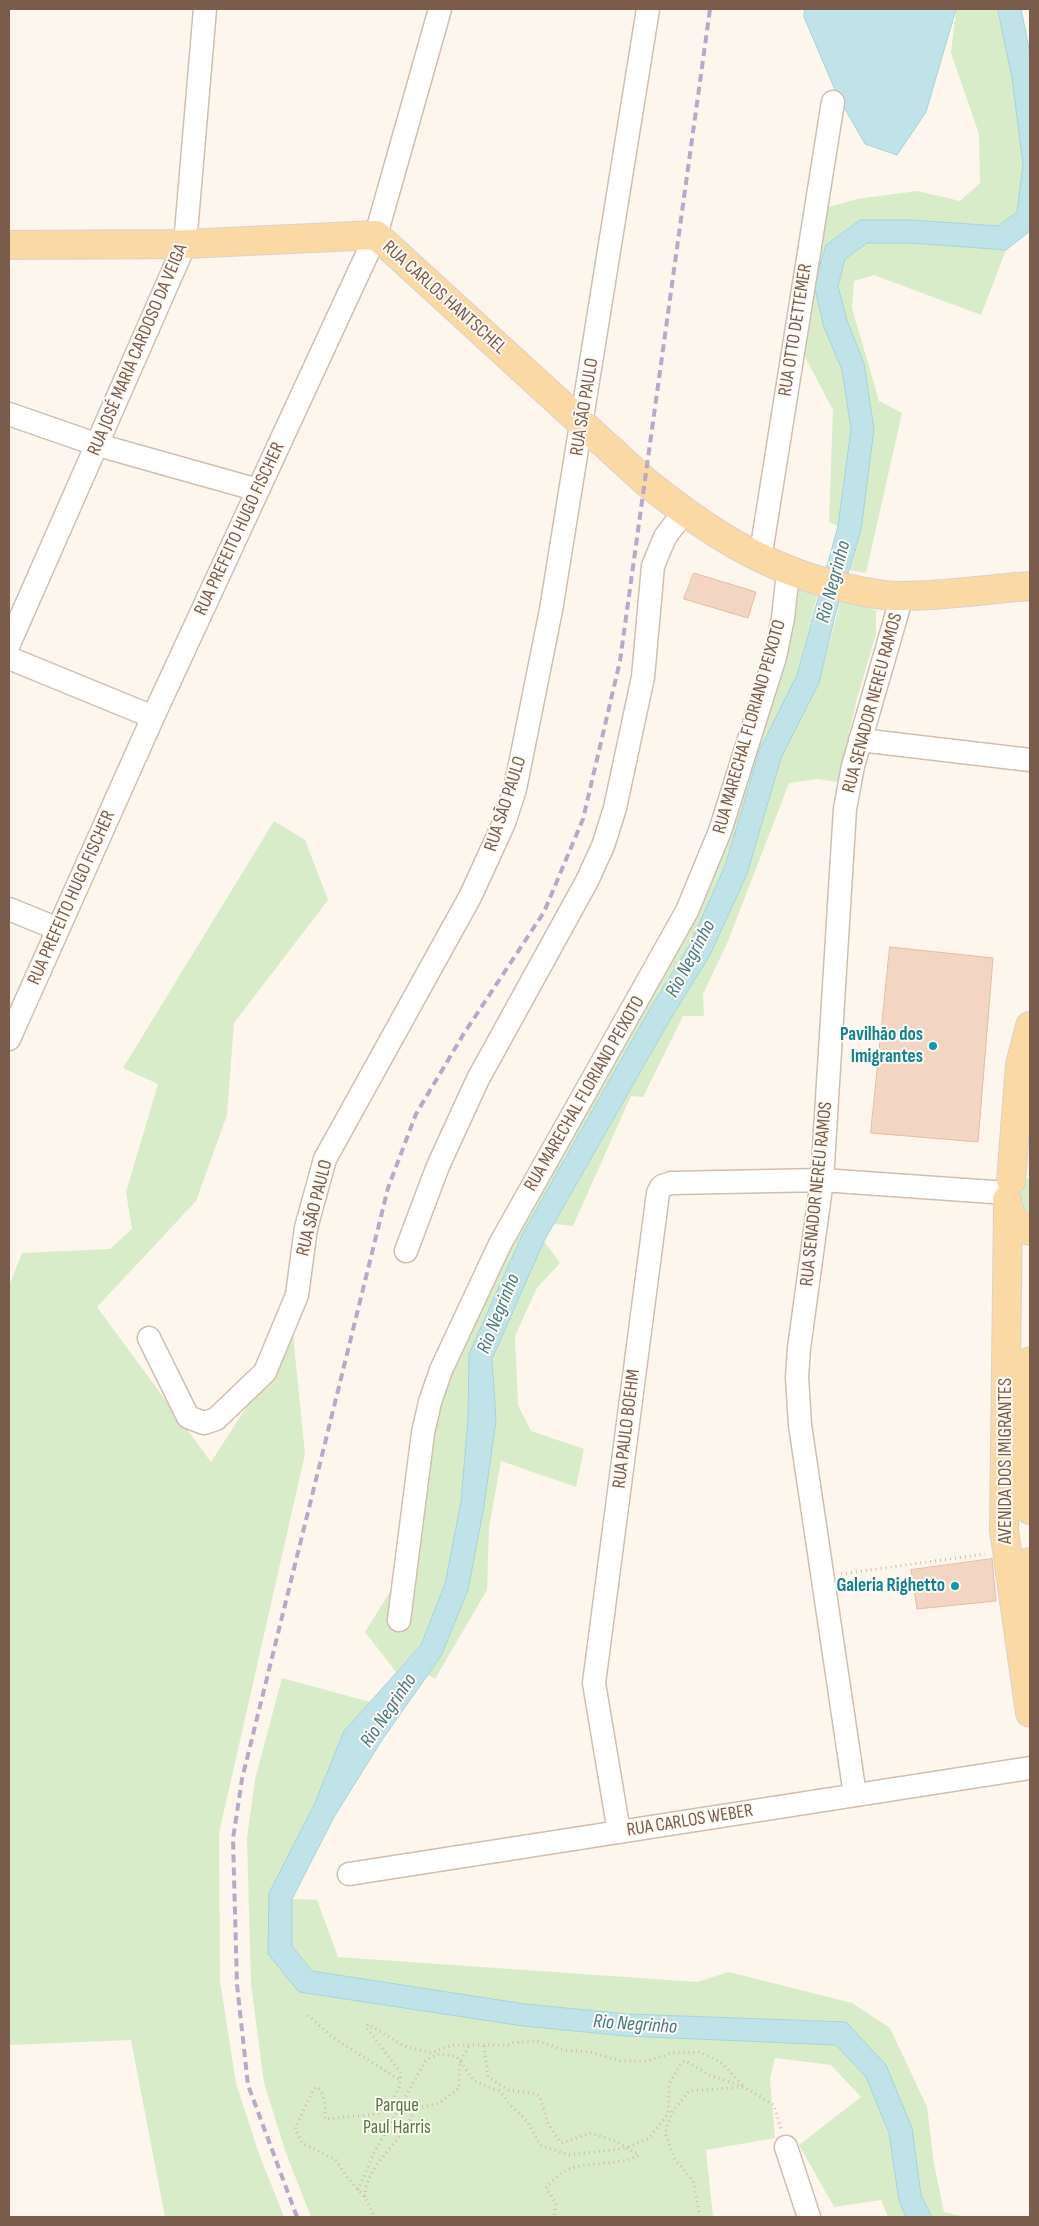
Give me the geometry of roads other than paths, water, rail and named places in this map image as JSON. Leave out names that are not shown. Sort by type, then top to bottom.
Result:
[{"type":"main road","name":"RUA CARLOS HANTSCHEL","points":[[9,245],[185,244],[376,235],[646,482],[708,529],[760,559],[797,575],[860,591],[902,596],[1030,586]]},
{"type":"main road","name":"AVENIDA DOS IMIGRANTES","points":[[1030,1026],[1020,1065],[1014,1186],[1004,1520],[1006,1551],[1017,1614],[1030,1713]]},
{"type":"main road","points":[[1014,1186],[1014,1220],[1030,1231]]},
{"type":"main road","name":"AVENIDA DOS IMIGRANTES","points":[[1025,1498],[1026,1381],[1030,1362]]},
{"type":"main road","points":[[1017,1614],[1023,1574],[1030,1562]]},
{"type":"street","name":"RUA JOSÉ MARIA CARDOSO DA VEIGA","points":[[9,644],[185,244],[205,9]]},
{"type":"street","name":"RUA PREFEITO HUGO FISCHER","points":[[9,1039],[154,717],[376,235],[440,9]]},
{"type":"street","name":"RUA SÃO PAULO","points":[[149,1338],[188,1417],[204,1423],[216,1419],[264,1372],[297,1295],[306,1228],[325,1159],[470,896],[500,831],[512,798],[529,729],[550,620],[648,9]]},
{"type":"street","name":"RUA OTTO DETTEMER","points":[[760,559],[833,102]]},
{"type":"street","points":[[9,414],[98,445],[258,490]]},
{"type":"street","points":[[406,1251],[438,1166],[478,1079],[587,881],[603,846],[615,808],[643,677],[653,566],[665,537],[684,512]]},
{"type":"street","name":"RUA MARECHAL FLORIANO PEIXOTO","points":[[399,1620],[423,1433],[430,1402],[441,1370],[500,1244],[687,911],[720,831],[775,657],[783,618],[797,575]]},
{"type":"street","name":"RUA SENADOR NEREU RAMOS","points":[[855,1795],[800,1425],[797,1377],[799,1348],[822,1180],[848,786],[902,596]]},
{"type":"street","points":[[9,658],[154,717]]},
{"type":"street","points":[[860,740],[1030,760]]},
{"type":"street","points":[[9,909],[58,930]]},
{"type":"street","name":"RUA PAULO BOEHM","points":[[619,1832],[594,1683],[658,1193],[662,1186],[671,1183],[822,1180],[1014,1186]]},
{"type":"street","name":"RUA CARLOS WEBER","points":[[349,1874],[1030,1768]]},
{"type":"street","points":[[786,2147],[810,2217]]},
{"type":"water","points":[[805,9],[956,9],[926,112],[897,155],[865,144],[838,97],[804,17]]},
{"type":"water","name":"Rio Negrinho","points":[[998,9],[1021,9],[1030,53],[1030,231],[1006,250],[911,243],[867,243],[845,259],[838,286],[847,320],[864,364],[874,429],[861,530],[835,616],[819,683],[781,758],[747,874],[710,955],[671,1018],[544,1241],[492,1359],[496,1420],[484,1506],[468,1590],[441,1656],[382,1740],[334,1817],[292,1899],[292,1946],[312,1971],[525,2004],[628,2014],[846,2022],[886,2065],[912,2128],[921,2195],[932,2217],[906,2217],[899,2201],[889,2133],[866,2077],[836,2045],[626,2036],[523,2026],[299,1992],[268,1954],[269,1893],[314,1805],[344,1731],[421,1645],[445,1584],[461,1502],[468,1419],[469,1354],[524,1231],[651,1007],[690,944],[725,866],[760,749],[797,675],[838,526],[851,429],[842,370],[824,327],[814,285],[826,245],[860,220],[912,220],[998,226],[1017,212],[1023,164],[1012,78]]},
{"type":"railway","points":[[297,2217],[248,2085],[237,1985],[233,1839],[242,1779],[388,1188],[416,1114],[463,1035],[544,912],[583,819],[620,661],[710,9]]},
{"type":"place","name":"Pavilhão dos Imigrantes","points":[[933,1046]]},
{"type":"place","name":"Galeria Righetto","points":[[955,1586]]},
{"type":"park label","name":"Parque Paul Harris","points":[[397,2117]]}]
